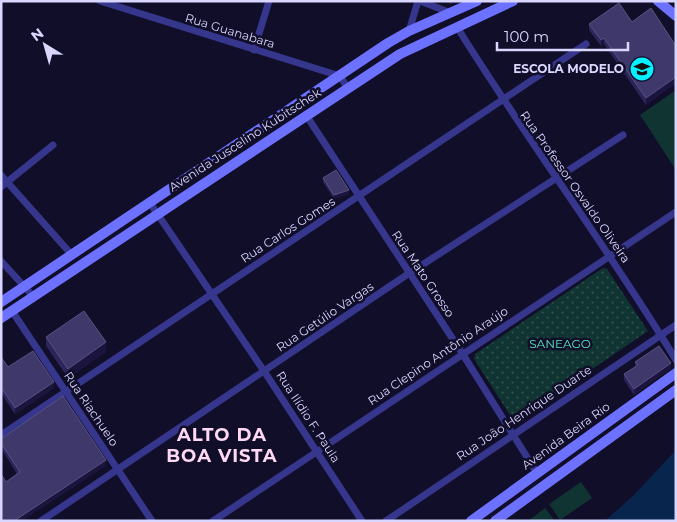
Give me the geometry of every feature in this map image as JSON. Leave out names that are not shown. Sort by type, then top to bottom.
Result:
[{"type":"street","name":"Rua Guanabara","points":[[100,1],[340,76]]},
{"type":"street","points":[[254,50],[269,1]]},
{"type":"street","points":[[409,31],[419,1],[451,13]]},
{"type":"street","name":"Avenida Juscelino Kubitschek","points":[[1,302],[409,31],[477,1]]},
{"type":"street","name":"Avenida Juscelino Kubitschek","points":[[1,318],[400,54],[513,1]]},
{"type":"street","points":[[658,1],[676,16]]},
{"type":"street","name":"Rua Professor Osvaldo Oliveira","points":[[457,27],[502,100],[555,179],[610,255],[676,360]]},
{"type":"street","name":"Rua Carlos Gomes","points":[[1,435],[66,394],[212,293],[359,197],[586,44]]},
{"type":"street","points":[[340,76],[347,88]]},
{"type":"street","name":"Rua Mato Grosso","points":[[306,115],[408,274],[462,353],[537,473]]},
{"type":"street","points":[[262,128],[269,139]]},
{"type":"street","name":"Rua Getúlio Vargas","points":[[41,521],[408,274],[623,135]]},
{"type":"street","points":[[1,188],[53,145]]},
{"type":"street","points":[[1,175],[75,253],[86,261]]},
{"type":"street","name":"Rua Ilídio F. Paula","points":[[150,203],[212,293],[362,521]]},
{"type":"street","name":"Rua Clepino Antônio Araújo","points":[[213,521],[462,353],[676,212]]},
{"type":"street","points":[[1,261],[33,296]]},
{"type":"street","name":"Rua Riachuelo","points":[[12,311],[152,521]]},
{"type":"street","name":"Rua João Henrique Duarte","points":[[386,521],[513,433],[676,325]]},
{"type":"street","name":"Avenida Beira Rio","points":[[471,521],[676,373]]},
{"type":"street","points":[[494,521],[676,390]]},
{"type":"green space","points":[[676,90],[676,170],[640,115]]},
{"type":"green space","name":"SANEAGO","points":[[603,268],[607,269],[648,331],[519,419],[512,418],[474,359],[475,354]]},
{"type":"green space","points":[[581,482],[592,498],[560,520],[549,504]]},
{"type":"green space","points":[[545,508],[555,521],[528,521]]},
{"type":"water","points":[[676,450],[676,521],[605,521],[634,495]]},
{"type":"building","points":[[619,3],[632,22],[651,8],[676,46],[676,77],[646,98],[604,38],[601,40],[589,24]]},
{"type":"building","points":[[336,170],[349,190],[334,195],[323,178]]},
{"type":"building","points":[[84,311],[106,342],[68,369],[46,337]]},
{"type":"building","points":[[659,346],[671,363],[634,389],[624,374],[638,365],[635,362]]},
{"type":"building","points":[[33,351],[54,382],[15,408],[1,387],[1,357],[8,367]]},
{"type":"building","points":[[63,396],[106,460],[14,521],[1,521],[1,474],[6,482],[20,472],[1,443],[1,439]]},
{"type":"place","name":"ESCOLA MODELO","points":[[642,69]]},
{"type":"district","name":"ALTO DA BOA VISTA","points":[[222,445]]}]
